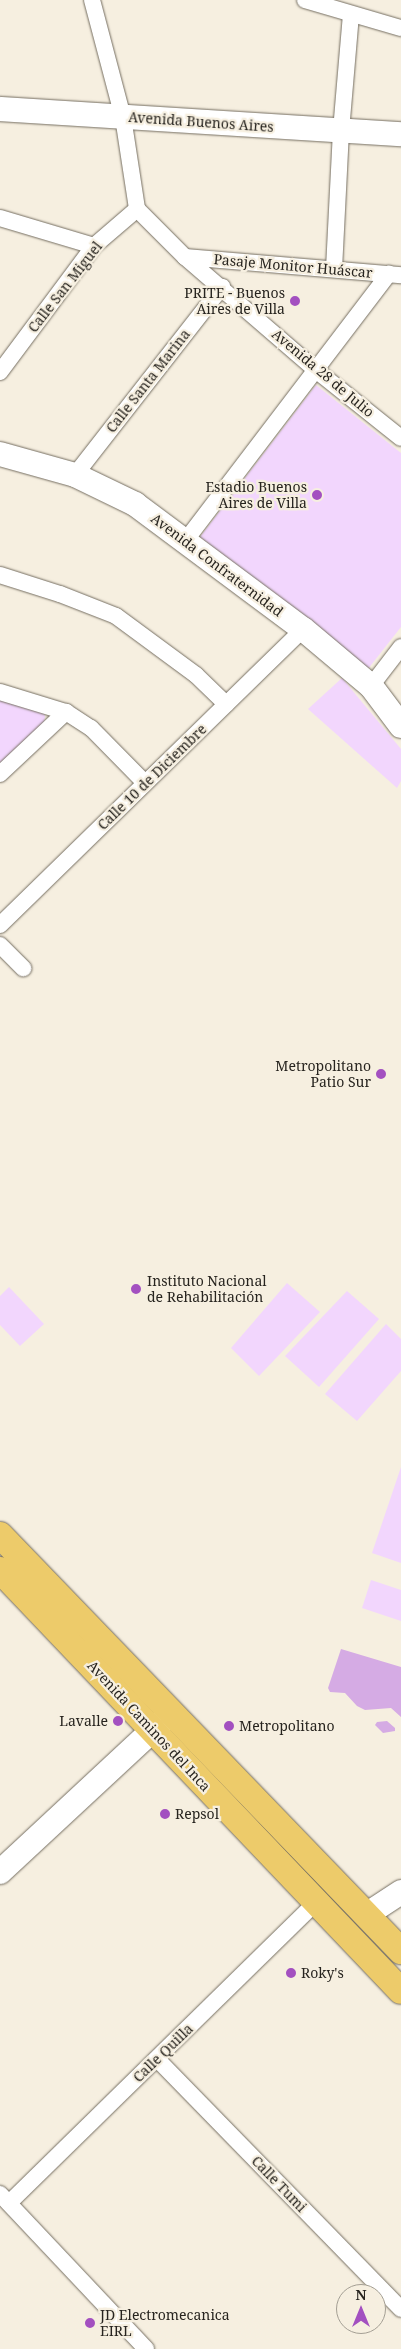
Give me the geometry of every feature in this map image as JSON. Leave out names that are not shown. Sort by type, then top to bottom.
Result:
[{"type":"main road","name":"Avenida Caminos del Inca","points":[[0,1535],[316,1902],[401,1991]]},
{"type":"main road","name":"Avenida Caminos del Inca","points":[[0,1570],[162,1721],[366,1915],[401,1951]]},
{"type":"street","points":[[92,0],[123,117],[137,209]]},
{"type":"street","points":[[305,0],[351,15],[401,28]]},
{"type":"street","points":[[334,270],[341,131],[351,15]]},
{"type":"street","name":"Avenida Buenos Aires","points":[[0,110],[401,134]]},
{"type":"street","name":"Calle San Miguel","points":[[0,372],[94,246],[137,209]]},
{"type":"street","name":"Avenida 28 de Julio","points":[[137,209],[185,257],[317,371],[401,438]]},
{"type":"street","points":[[0,218],[94,246]]},
{"type":"street","name":"Pasaje Monitor Huáscar","points":[[185,257],[395,275]]},
{"type":"street","points":[[186,540],[317,371],[395,275]]},
{"type":"street","name":"Calle Santa Marina","points":[[75,475],[222,287]]},
{"type":"street","name":"Avenida Confraternidad","points":[[0,454],[75,475],[135,504],[186,540],[303,629],[371,686],[401,726]]},
{"type":"street","points":[[0,575],[60,594],[116,616],[196,675],[226,704]]},
{"type":"street","name":"Calle 10 de Diciembre","points":[[0,925],[303,629]]},
{"type":"street","points":[[371,686],[401,647]]},
{"type":"street","points":[[0,692],[66,712],[91,728],[145,783]]},
{"type":"street","points":[[0,774],[66,712]]},
{"type":"street","points":[[0,945],[23,968]]},
{"type":"street","points":[[0,1872],[162,1721]]},
{"type":"street","points":[[348,1935],[366,1915],[401,1892]]},
{"type":"street","name":"Calle Quilla","points":[[5,2199],[157,2058],[316,1902]]},
{"type":"street","name":"Calle Tumi","points":[[157,2058],[401,2309]]},
{"type":"street","points":[[5,2199],[146,2349]]},
{"type":"shaded area","name":"Estadio Buenos Aires de Villa","points":[[316,385],[401,453],[401,627],[368,669],[200,537]]},
{"type":"shaded area","points":[[342,678],[401,749],[401,781],[397,788],[308,709]]},
{"type":"shaded area","points":[[0,697],[43,710],[45,716],[44,722],[0,765]]},
{"type":"shaded area","points":[[287,1283],[320,1312],[259,1376],[231,1348]]},
{"type":"shaded area","points":[[9,1287],[44,1324],[20,1346],[0,1325],[0,1296]]},
{"type":"shaded area","points":[[347,1291],[379,1319],[319,1387],[285,1356]]},
{"type":"shaded area","points":[[386,1324],[401,1339],[401,1371],[357,1421],[325,1394]]},
{"type":"shaded area","points":[[401,1467],[401,1563],[372,1553]]},
{"type":"shaded area","points":[[371,1580],[401,1590],[401,1621],[362,1608]]},
{"type":"shaded area","points":[[341,1649],[401,1667],[401,1717],[391,1708],[365,1710],[357,1706],[345,1693],[330,1692],[328,1688]]},
{"type":"shaded area","points":[[387,1721],[395,1728],[395,1731],[383,1733],[375,1725],[377,1722]]},
{"type":"place","name":"PRITE - Buenos Aires de Villa","points":[[295,301]]},
{"type":"place","name":"Estadio Buenos Aires de Villa","points":[[317,495]]},
{"type":"place","name":"Metropolitano Patio Sur","points":[[381,1074]]},
{"type":"place","name":"Instituto Nacional de Rehabilitación","points":[[136,1289]]},
{"type":"place","name":"Lavalle","points":[[118,1721]]},
{"type":"place","name":"Metropolitano","points":[[229,1726]]},
{"type":"place","name":"Repsol","points":[[165,1814]]},
{"type":"place","name":"Roky's","points":[[291,1973]]},
{"type":"place","name":"JD Electromecanica EIRL","points":[[90,2323]]}]
